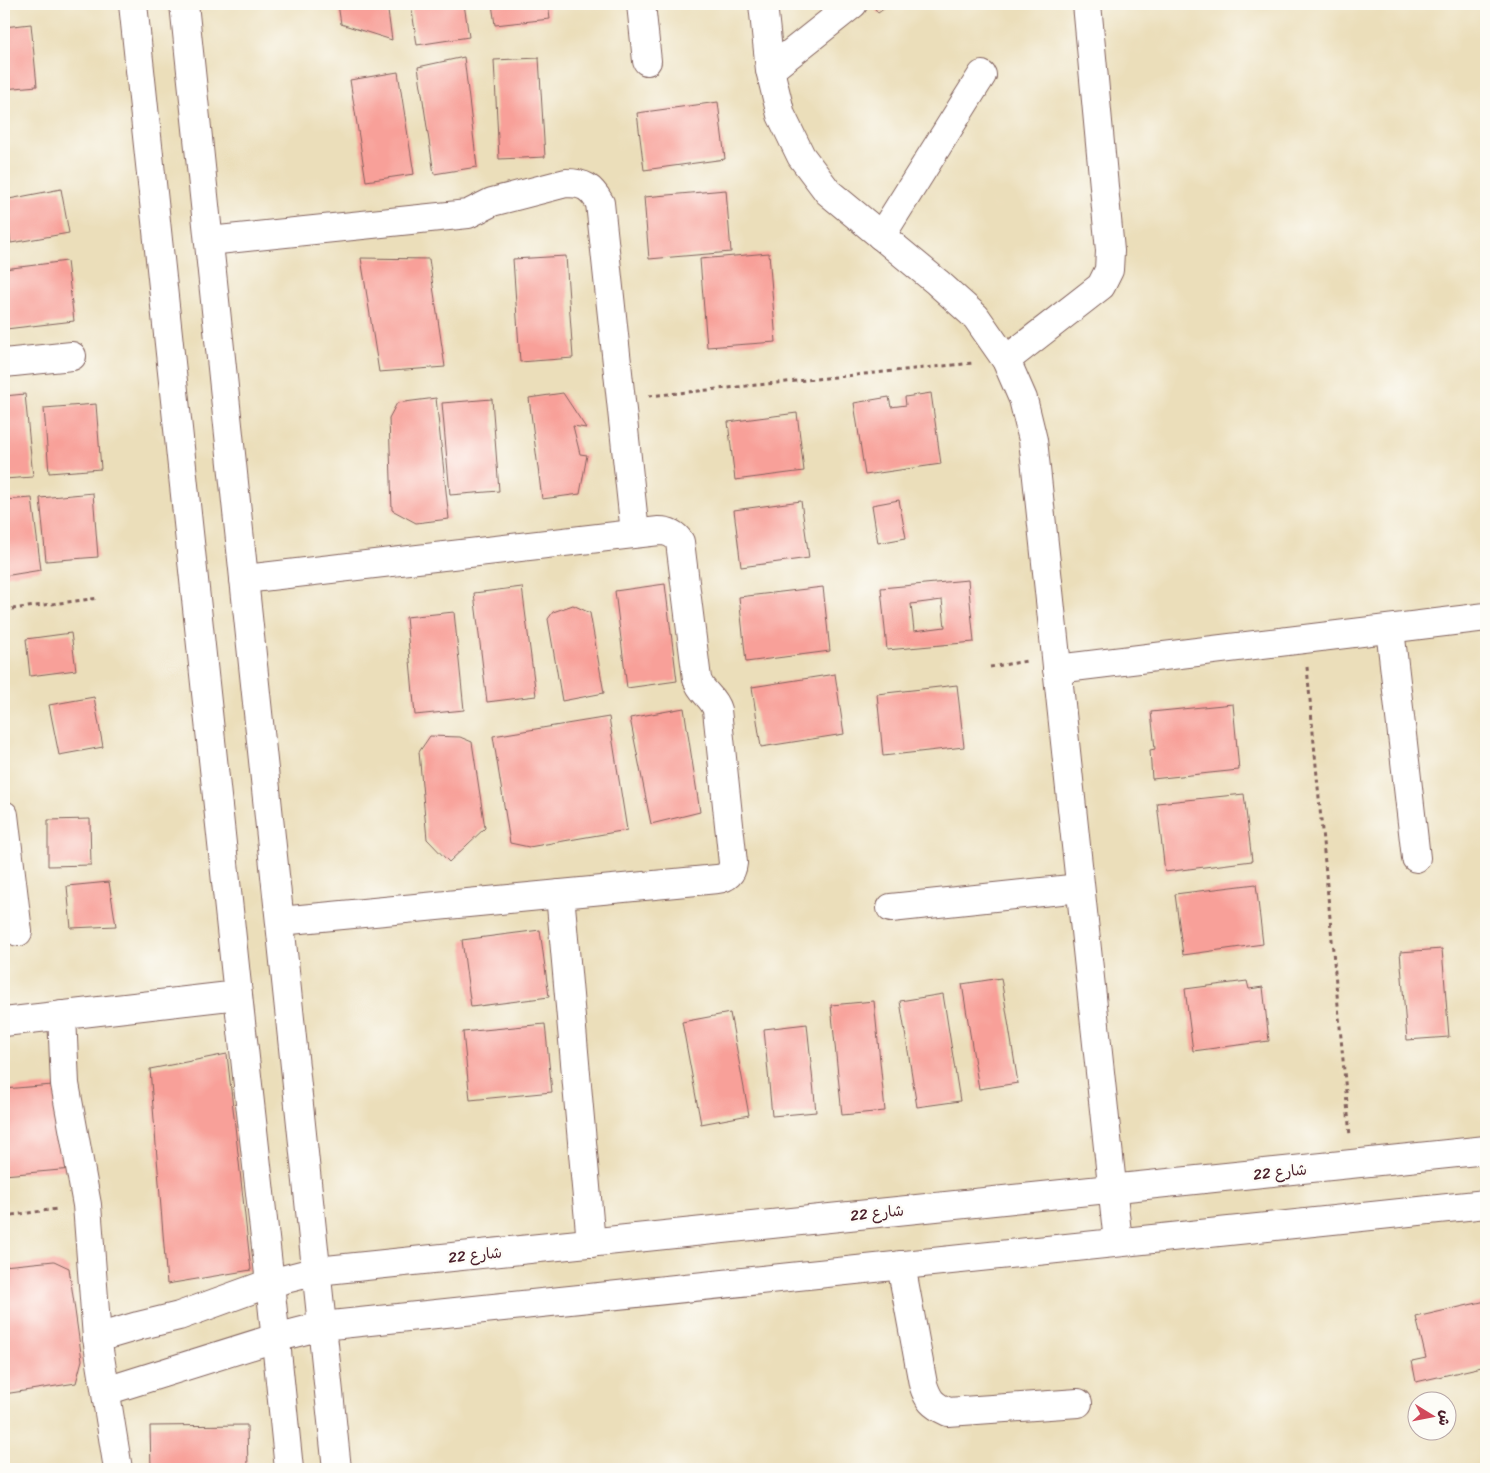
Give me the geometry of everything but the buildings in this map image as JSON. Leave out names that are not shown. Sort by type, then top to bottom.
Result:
[{"type":"street","points":[[133,4],[289,1469]]},
{"type":"street","points":[[184,4],[337,1469]]},
{"type":"street","points":[[641,4],[647,61]]},
{"type":"street","points":[[763,4],[770,70],[781,115],[801,156],[828,192],[976,316],[1006,360],[1023,399],[1033,440],[1118,1242]]},
{"type":"street","points":[[770,70],[853,4]]},
{"type":"street","points":[[1006,360],[1101,286],[1109,270],[1110,251],[1087,4]]},
{"type":"street","points":[[882,236],[982,75]]},
{"type":"street","points":[[209,241],[468,214],[492,202],[566,183],[577,183],[587,186],[595,193],[600,202],[635,533]]},
{"type":"street","points":[[4,362],[72,356]]},
{"type":"street","points":[[244,579],[665,531],[676,536],[680,542],[697,679],[702,691],[712,699],[717,710],[733,863],[729,875],[723,878],[280,921]]},
{"type":"street","points":[[1056,663],[1305,639],[1486,617]]},
{"type":"street","points":[[1390,629],[1416,858]]},
{"type":"street","points":[[4,815],[18,932]]},
{"type":"street","points":[[891,908],[1080,888]]},
{"type":"street","points":[[560,894],[591,1243]]},
{"type":"street","points":[[4,1022],[238,996]]},
{"type":"street","points":[[62,1015],[65,1084],[87,1205],[97,1338],[118,1469]]},
{"type":"street","name":"شارع 22","points":[[97,1338],[179,1316],[270,1283],[317,1271],[1486,1150]]},
{"type":"street","points":[[106,1391],[276,1338],[322,1326],[1486,1204]]},
{"type":"street","points":[[901,1265],[923,1384],[927,1397],[936,1406],[948,1412],[1078,1403]]},
{"type":"path","points":[[621,398],[1006,360]]},
{"type":"path","points":[[4,610],[99,598]]},
{"type":"path","points":[[1305,639],[1352,1164]]},
{"type":"path","points":[[990,667],[1056,663]]},
{"type":"path","points":[[4,1216],[87,1205]]}]
